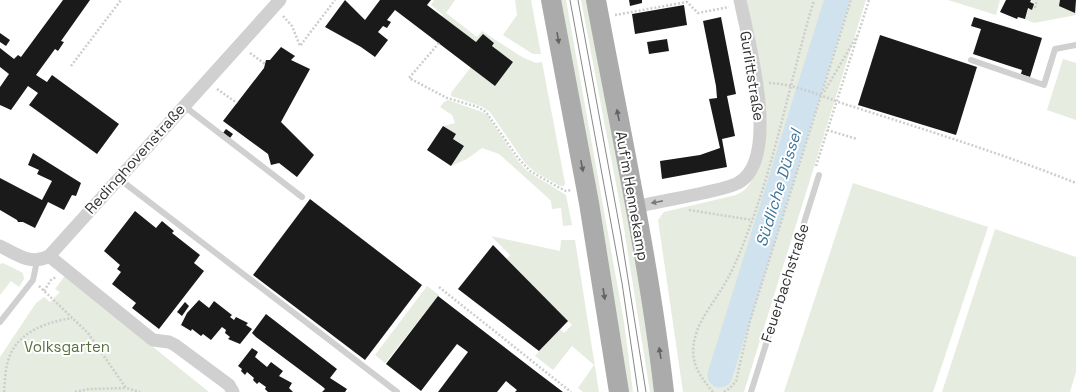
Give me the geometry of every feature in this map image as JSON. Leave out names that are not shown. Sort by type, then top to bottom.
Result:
[{"type":"main road","points":[[551,0],[591,217],[618,392]]},
{"type":"main road","name":"Auf'm Hennekamp","points":[[596,0],[635,207],[664,392]]},
{"type":"street","name":"Gurlittstraße","points":[[635,207],[723,188],[737,183],[749,172],[756,158],[760,128],[760,111],[740,3]]},
{"type":"street","name":"Redinghovenstraße","points":[[43,258],[277,4]]},
{"type":"street","points":[[0,246],[23,257],[43,258],[66,270],[153,340],[169,342],[175,345],[229,385],[233,392]]},
{"type":"lane","points":[[971,60],[1044,85],[1055,49],[1076,45]]},
{"type":"lane","points":[[184,106],[302,197]]},
{"type":"lane","name":"Feuerbachstraße","points":[[751,392],[819,175]]},
{"type":"lane","points":[[118,178],[397,392]]},
{"type":"lane","name":"Redinghovenstraße","points":[[0,322],[33,280],[43,258]]},
{"type":"path","points":[[71,66],[121,0]]},
{"type":"path","points":[[277,4],[292,26],[300,46],[335,0]]},
{"type":"path","points":[[713,392],[697,372],[694,353],[696,335],[740,253],[752,220],[763,187],[814,0]]},
{"type":"path","points":[[724,392],[736,381],[750,321],[819,96],[851,0]]},
{"type":"path","points":[[819,175],[815,170],[869,0]]},
{"type":"path","points":[[1035,8],[1037,0]]},
{"type":"path","points":[[612,15],[687,2],[698,13],[740,3]]},
{"type":"path","points":[[819,96],[859,32]]},
{"type":"path","points":[[439,43],[409,78],[447,98],[486,112],[518,158],[530,171],[566,191],[572,190]]},
{"type":"path","points":[[239,46],[265,64]]},
{"type":"path","points":[[206,81],[237,103]]},
{"type":"path","points":[[768,83],[795,86],[836,102],[973,145],[1076,183]]},
{"type":"path","points":[[827,130],[856,138]]},
{"type":"path","points":[[678,198],[688,209],[752,220]]},
{"type":"path","points":[[44,291],[51,280],[66,270]]},
{"type":"path","points":[[439,288],[571,392]]},
{"type":"path","points":[[49,296],[96,344],[126,388]]},
{"type":"path","points":[[4,392],[9,356],[24,337],[35,328],[72,318]]},
{"type":"path","points":[[75,392],[89,389],[126,388],[140,392]]},
{"type":"green space","points":[[434,0],[455,0],[446,13],[477,37],[482,31],[522,57],[536,63],[542,62],[565,183],[564,186],[560,186],[535,172],[525,163],[490,112],[481,106],[451,96],[451,93],[471,67],[495,86],[513,62],[492,46],[494,43],[483,34],[476,42],[442,17],[443,15],[431,5]]},
{"type":"green space","points":[[515,0],[531,0],[541,54],[533,54],[503,35],[517,15]]},
{"type":"green space","points":[[559,0],[566,0],[624,322],[633,392],[627,392]]},
{"type":"green space","points":[[581,0],[590,0],[621,167],[657,392],[650,392],[621,210]]},
{"type":"green space","points":[[747,0],[866,0],[744,392],[683,392],[658,220],[664,212],[741,193],[752,180],[756,167]]},
{"type":"green space","points":[[948,0],[1000,0],[996,15]]},
{"type":"green space","points":[[1032,0],[1076,0],[1076,15],[1034,23],[1025,19]]},
{"type":"green space","points":[[1063,59],[1076,63],[1076,120],[1047,110]]},
{"type":"green space","points":[[448,100],[487,115],[518,161],[527,171],[566,195],[572,225],[563,226],[561,208],[552,209],[551,201],[499,154],[482,148],[467,159],[451,166],[464,146],[453,139],[456,134],[443,126],[455,123],[452,115],[440,107]]},
{"type":"green space","points":[[853,183],[988,227],[933,392],[784,392]]},
{"type":"green space","points":[[995,229],[1076,257],[1076,372],[1070,392],[942,392]]},
{"type":"green space","points":[[491,236],[560,251],[561,240],[575,240],[599,392],[583,392],[578,388],[594,365],[572,346],[553,370],[535,356],[560,329],[564,333],[572,325],[507,259],[510,255]]},
{"type":"green space","points":[[3,263],[23,273],[24,279],[19,287],[11,281],[0,295],[0,264]]},
{"type":"green space","name":"Volksgarten","points":[[64,277],[66,277],[209,392],[0,392],[0,357],[36,303],[44,297],[50,302],[60,292],[55,289]]},
{"type":"green space","points":[[427,286],[439,295],[385,363],[375,355]]},
{"type":"building","points":[[63,0],[90,0],[61,41],[64,42],[58,51],[55,49],[36,75],[47,82],[52,75],[119,124],[97,154],[29,105],[38,93],[28,86],[11,110],[0,105],[0,87],[9,74],[0,67],[0,48],[14,59],[18,55],[21,57]]},
{"type":"building","points":[[345,0],[365,20],[380,0],[431,0],[427,5],[476,42],[483,34],[494,43],[492,46],[513,62],[495,86],[395,10],[387,20],[391,22],[387,28],[383,26],[378,32],[388,40],[375,57],[361,47],[325,27]]},
{"type":"building","points":[[629,0],[642,0],[642,3],[630,6]]},
{"type":"building","points":[[1006,0],[1031,0],[1030,2],[1034,4],[1032,10],[1028,8],[1025,19],[1018,17],[1017,19],[1000,12]]},
{"type":"building","points":[[1060,0],[1076,0],[1075,13],[1059,6]]},
{"type":"building","points":[[684,5],[687,25],[635,34],[632,14]]},
{"type":"building","points":[[721,17],[736,94],[727,96],[735,136],[722,139],[727,167],[662,179],[660,161],[700,155],[720,148],[709,99],[717,98],[703,21]]},
{"type":"building","points":[[974,17],[1042,38],[1030,77],[1021,74],[1022,70],[973,54],[981,29],[971,26]]},
{"type":"building","points":[[0,33],[10,40],[6,46],[0,42]]},
{"type":"building","points":[[880,35],[977,67],[956,135],[858,105]]},
{"type":"building","points":[[667,39],[669,51],[649,54],[647,42]]},
{"type":"building","points":[[281,47],[295,56],[291,60],[310,69],[281,122],[314,155],[297,177],[279,163],[271,165],[268,154],[223,121],[264,68],[266,60],[270,60]]},
{"type":"building","points":[[443,126],[456,134],[453,139],[464,146],[451,166],[427,150]]},
{"type":"building","points":[[226,129],[233,134],[230,138],[223,133]]},
{"type":"building","points":[[33,153],[81,183],[76,196],[72,195],[64,210],[48,202],[35,228],[23,222],[18,222],[0,210],[0,178],[42,200],[52,181],[37,174],[39,170],[28,165]]},
{"type":"building","points":[[310,199],[422,285],[365,360],[253,275]]},
{"type":"building","points":[[135,211],[156,228],[162,221],[174,231],[172,233],[200,255],[194,263],[204,271],[159,329],[132,308],[136,303],[112,284],[121,272],[117,269],[120,265],[104,251]]},
{"type":"building","points":[[493,245],[568,321],[539,351],[458,289]]},
{"type":"building","points":[[438,296],[563,392],[515,392],[517,390],[506,381],[497,392],[438,392],[468,352],[457,344],[421,391],[386,364]]},
{"type":"building","points":[[199,300],[209,308],[214,301],[232,315],[230,317],[234,320],[236,317],[248,323],[246,325],[252,329],[240,344],[228,339],[230,337],[225,333],[226,330],[222,327],[211,340],[203,334],[201,336],[192,329],[191,331],[181,325],[187,313]]},
{"type":"building","points":[[185,302],[189,306],[182,316],[177,312]]},
{"type":"building","points":[[266,314],[337,369],[330,378],[347,389],[345,392],[322,392],[325,389],[323,387],[256,337],[252,333]]},
{"type":"building","points":[[252,348],[258,352],[255,357],[267,367],[271,362],[283,371],[279,376],[292,383],[289,388],[293,392],[268,392],[265,389],[266,387],[259,382],[257,384],[253,380],[254,378],[247,372],[245,375],[241,371],[242,369],[238,366]]},
{"type":"waterway","name":"Südliche Düssel","points":[[720,375],[837,0]]},
{"type":"tram line","points":[[570,0],[622,283],[638,392]]},
{"type":"tram line","points":[[578,0],[621,235],[646,392]]}]
